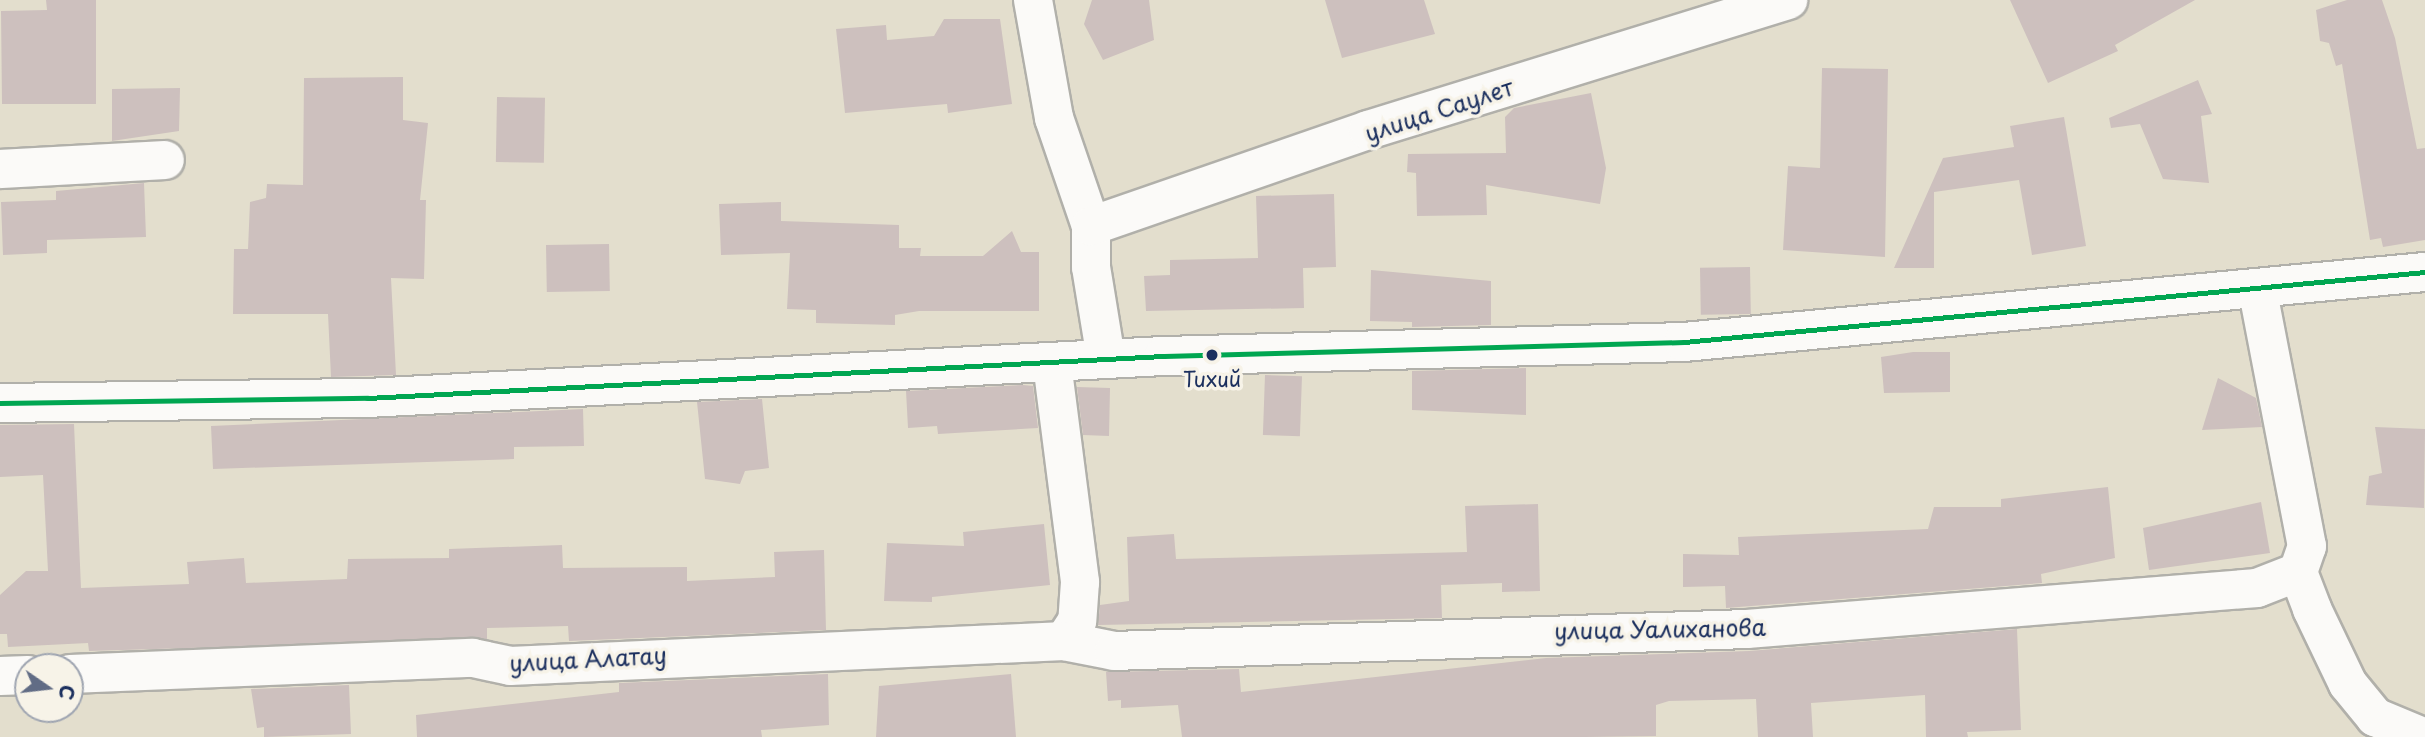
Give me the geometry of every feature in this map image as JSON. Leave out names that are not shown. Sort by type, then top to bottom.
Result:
[{"type":"street","points":[[1033,0],[1054,118],[1091,226],[1091,267],[1106,359]]},
{"type":"street","name":"улица Саулет","points":[[1091,226],[1368,130],[1788,0]]},
{"type":"street","points":[[0,169],[165,160]]},
{"type":"street","points":[[0,403],[367,398],[1106,359],[1684,342],[2258,292],[2425,272]]},
{"type":"street","points":[[2258,292],[2307,546],[2298,572],[2348,684],[2375,717],[2423,737]]},
{"type":"street","points":[[1052,363],[1080,582],[1077,621],[1064,640]]},
{"type":"street","name":"улица Уалиханова","points":[[1064,640],[1127,651],[1747,629],[2257,588],[2298,572]]},
{"type":"street","name":"улица Алатау","points":[[84,673],[473,658],[510,666],[1064,640]]},
{"type":"building","points":[[46,0],[96,0],[96,104],[2,104],[1,11],[47,10]]},
{"type":"building","points":[[1092,0],[1149,0],[1154,40],[1103,60],[1084,24]]},
{"type":"building","points":[[1325,0],[1424,0],[1435,34],[1342,58]]},
{"type":"building","points":[[2010,0],[2195,0],[2115,45],[2118,51],[2048,83]]},
{"type":"building","points":[[2347,0],[2382,0],[2395,38],[2417,149],[2425,148],[2425,240],[2383,247],[2381,238],[2370,240],[2342,64],[2336,66],[2329,43],[2320,41],[2316,10]]},
{"type":"building","points":[[944,19],[1000,19],[1012,104],[948,113],[947,104],[845,113],[836,29],[886,25],[887,40],[934,36]]},
{"type":"building","points":[[1822,68],[1888,69],[1885,257],[1783,250],[1788,166],[1820,168]]},
{"type":"building","points":[[403,77],[403,120],[428,123],[420,200],[426,200],[424,279],[391,278],[396,375],[331,377],[328,314],[233,314],[234,249],[248,249],[250,202],[266,198],[267,184],[303,185],[304,78]]},
{"type":"building","points":[[2198,80],[2212,114],[2201,116],[2209,183],[2163,179],[2140,124],[2111,128],[2109,118]]},
{"type":"building","points":[[180,88],[179,131],[112,141],[112,89]]},
{"type":"building","points":[[1591,93],[1606,168],[1600,204],[1486,185],[1487,215],[1417,216],[1416,173],[1407,172],[1408,154],[1506,153],[1505,117],[1514,108]]},
{"type":"building","points":[[497,97],[545,98],[544,163],[496,162]]},
{"type":"building","points":[[2064,117],[2086,246],[2032,255],[2019,180],[1934,192],[1934,268],[1894,268],[1943,158],[2014,147],[2010,126]]},
{"type":"building","points":[[144,183],[146,237],[47,240],[47,253],[3,255],[1,202],[56,200],[56,191]]},
{"type":"building","points":[[1334,194],[1336,267],[1303,268],[1304,308],[1146,311],[1144,276],[1170,275],[1170,260],[1258,258],[1256,196]]},
{"type":"building","points":[[781,202],[781,221],[899,225],[899,248],[921,248],[920,256],[983,256],[1012,231],[1021,252],[1039,252],[1039,311],[919,311],[895,315],[895,325],[816,323],[816,310],[787,309],[790,253],[721,255],[719,204]]},
{"type":"building","points":[[609,244],[610,291],[547,292],[546,245]]},
{"type":"building","points":[[1750,267],[1751,314],[1701,315],[1700,268]]},
{"type":"building","points":[[1371,270],[1491,281],[1491,325],[1412,327],[1412,322],[1370,321]]},
{"type":"building","points":[[1913,352],[1950,352],[1950,392],[1884,393],[1881,357]]},
{"type":"building","points":[[1526,368],[1526,415],[1412,410],[1412,371]]},
{"type":"building","points":[[1265,375],[1302,376],[1300,436],[1263,435]]},
{"type":"building","points":[[2218,378],[2256,398],[2262,427],[2202,430]]},
{"type":"building","points":[[1033,386],[1038,428],[938,434],[937,426],[908,428],[906,391]]},
{"type":"building","points":[[1077,387],[1110,388],[1109,436],[1083,435]]},
{"type":"building","points":[[762,399],[769,468],[745,471],[740,484],[705,479],[697,402]]},
{"type":"building","points":[[583,409],[584,446],[514,447],[514,459],[213,469],[211,426]]},
{"type":"building","points":[[74,424],[81,588],[189,584],[187,562],[244,558],[246,583],[347,579],[348,559],[449,558],[449,549],[562,545],[563,568],[687,567],[687,581],[775,577],[774,552],[824,550],[826,630],[569,641],[568,626],[487,628],[487,639],[89,651],[88,643],[8,647],[7,634],[0,634],[0,595],[26,571],[48,571],[43,475],[0,477],[0,425]]},
{"type":"building","points":[[2375,427],[2425,429],[2424,508],[2366,505],[2369,476],[2382,473]]},
{"type":"building","points":[[2108,487],[2115,558],[2041,574],[2042,583],[1726,608],[1725,586],[1683,587],[1683,554],[1739,555],[1738,537],[1928,529],[1934,507],[2001,507],[2001,499]]},
{"type":"building","points":[[2261,502],[2270,553],[2149,570],[2143,528]]},
{"type":"building","points":[[1538,504],[1540,591],[1502,592],[1502,583],[1441,585],[1442,618],[1098,625],[1100,605],[1129,601],[1127,537],[1174,534],[1176,559],[1467,552],[1465,506]]},
{"type":"building","points":[[1044,524],[1050,585],[932,597],[932,602],[884,601],[887,543],[964,546],[963,532]]},
{"type":"building","points":[[2017,629],[2021,730],[1967,732],[1968,737],[1926,737],[1925,695],[1811,703],[1813,737],[1758,737],[1756,699],[1669,701],[1656,705],[1656,736],[1182,737],[1178,705],[1121,708],[1121,700],[1108,701],[1106,672],[1239,669],[1241,692],[1546,658],[1749,651]]},
{"type":"building","points":[[828,674],[829,725],[761,730],[762,737],[417,737],[416,715],[619,692],[619,683]]},
{"type":"building","points":[[1011,674],[1016,737],[876,737],[879,686]]},
{"type":"building","points":[[349,685],[351,734],[264,737],[264,727],[257,728],[251,689]]},
{"type":"transit line","points":[[0,403],[367,398],[1164,356],[1684,342],[2425,272]]},
{"type":"place","name":"Тихий","points":[[1212,355]]}]
